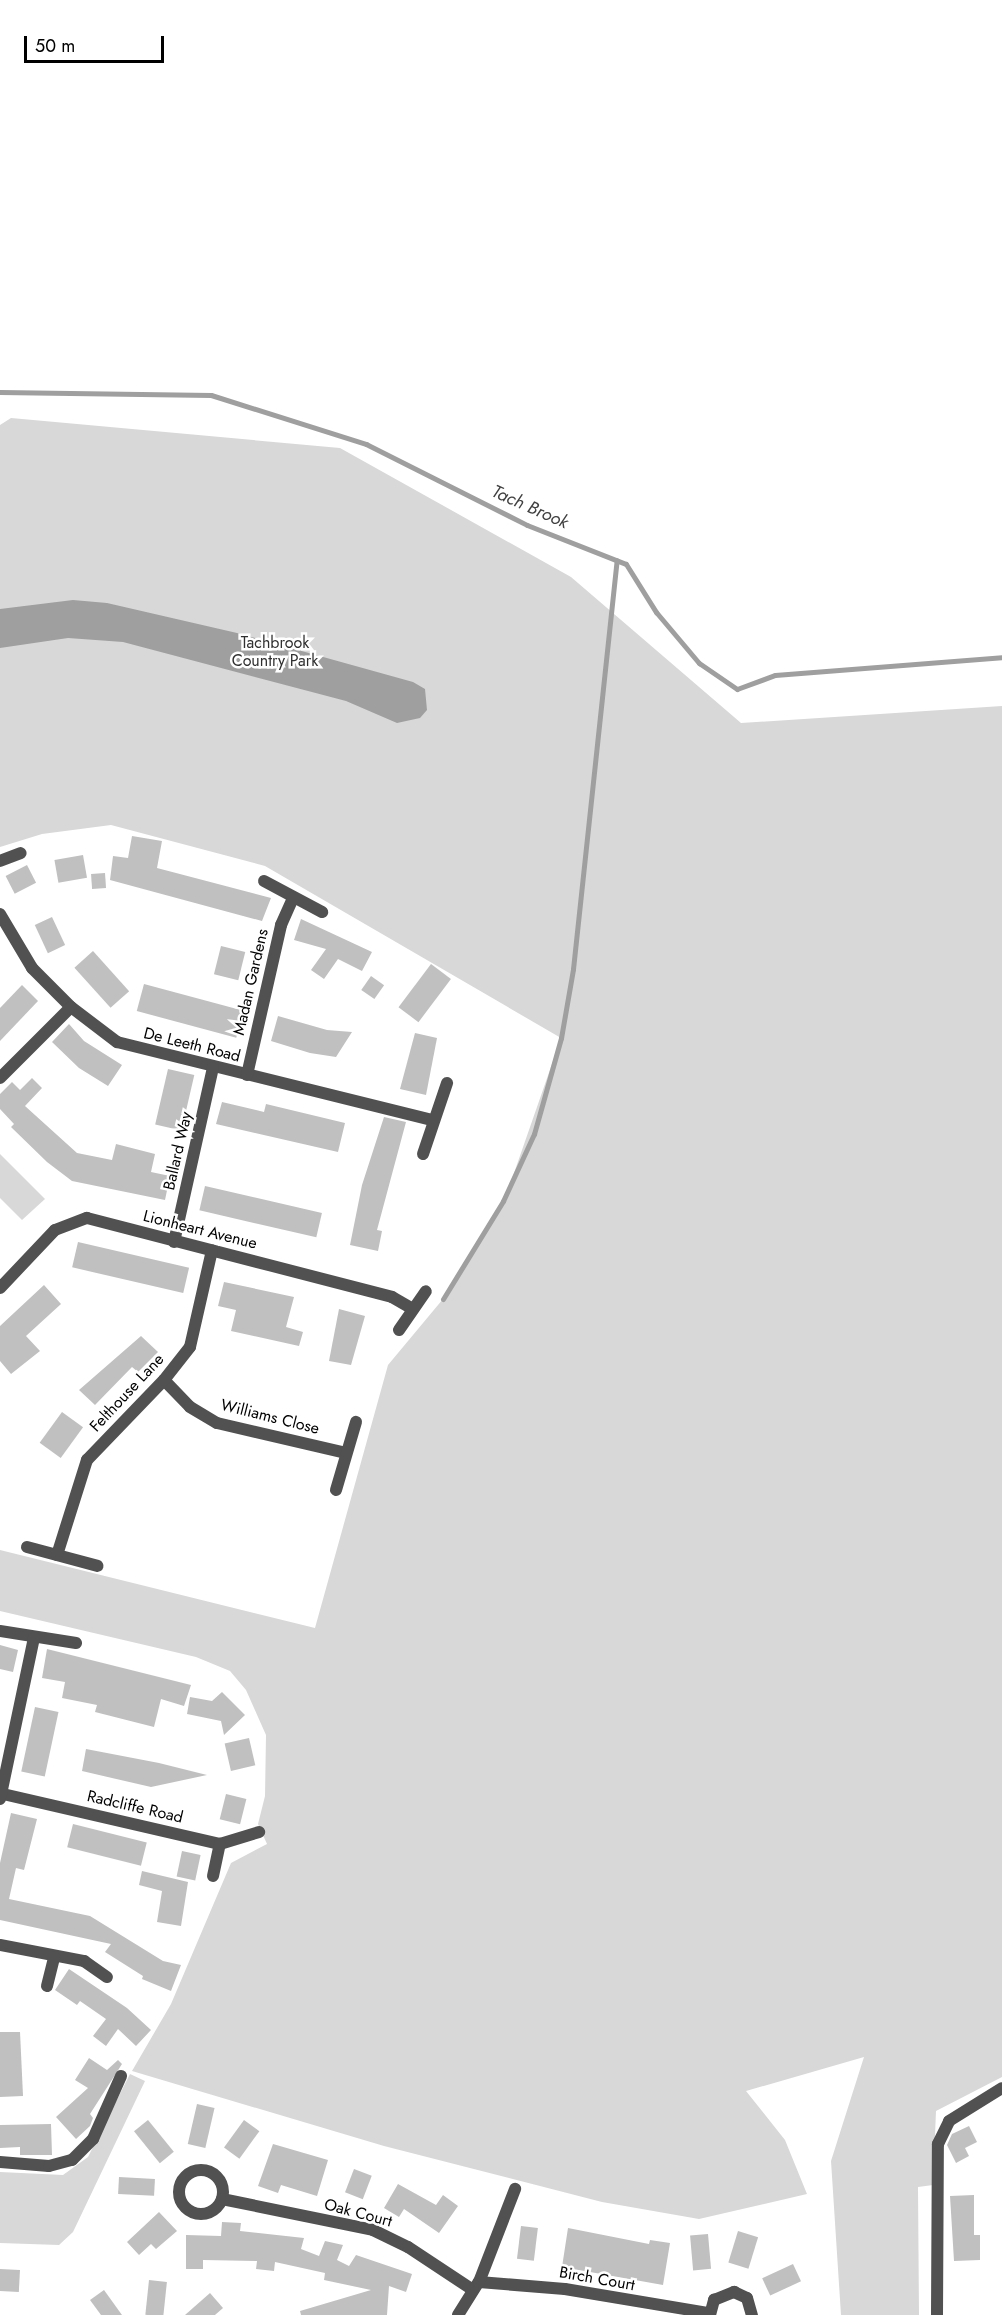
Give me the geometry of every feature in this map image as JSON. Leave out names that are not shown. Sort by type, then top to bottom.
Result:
[{"type":"street","points":[[0,861],[21,853]]},
{"type":"street","points":[[264,881],[322,912]]},
{"type":"street","name":"Madan Gardens","points":[[247,1075],[281,925],[293,898]]},
{"type":"street","name":"De Leeth Road","points":[[0,914],[32,968],[71,1007],[117,1042],[213,1068],[432,1120]]},
{"type":"street","points":[[0,1078],[71,1007]]},
{"type":"street","name":"Ballard Way","points":[[174,1242],[213,1068]]},
{"type":"street","points":[[423,1154],[432,1120],[447,1083]]},
{"type":"street","name":"Lionheart Avenue","points":[[0,1288],[55,1230],[75,1219],[99,1219],[174,1242],[392,1297],[413,1309]]},
{"type":"street","name":"Felthouse Lane","points":[[57,1555],[79,1476],[87,1460],[164,1380],[190,1347],[212,1250]]},
{"type":"street","points":[[399,1330],[426,1291]]},
{"type":"street","name":"Williams Close","points":[[164,1380],[190,1407],[217,1423],[346,1453]]},
{"type":"street","points":[[336,1490],[356,1422]]},
{"type":"street","points":[[27,1547],[98,1566]]},
{"type":"street","points":[[0,1631],[76,1643]]},
{"type":"street","points":[[1,1796],[34,1638]]},
{"type":"street","name":"Radcliffe Road","points":[[1,1796],[220,1844]]},
{"type":"street","points":[[213,1876],[220,1844],[259,1832]]},
{"type":"street","points":[[0,1945],[84,1961],[107,1977]]},
{"type":"street","points":[[47,1986],[54,1957]]},
{"type":"street","points":[[0,2162],[49,2166],[72,2160],[93,2139],[121,2076]]},
{"type":"street","points":[[937,2315],[938,2144],[942,2130],[961,2112],[1002,2088]]},
{"type":"street","points":[[458,2315],[476,2286],[514,2190]]},
{"type":"street","name":"Oak Court","points":[[222,2199],[373,2230],[476,2286]]},
{"type":"street","name":"Birch Court","points":[[476,2286],[565,2289],[710,2314],[720,2295],[734,2292],[747,2298],[752,2315]]},
{"type":"green space","name":"Tachbrook Country Park","points":[[11,418],[340,448],[571,577],[741,723],[1002,706],[1002,2077],[936,2111],[933,2185],[918,2187],[919,2315],[841,2315],[831,2161],[864,2057],[746,2091],[785,2140],[807,2194],[699,2219],[602,2202],[384,2146],[132,2071],[171,2004],[231,1863],[267,1844],[258,1824],[265,1796],[266,1735],[246,1690],[230,1671],[196,1657],[0,1611],[0,1550],[315,1628],[388,1365],[443,1299],[506,1196],[561,1038],[265,866],[111,825],[42,834],[0,847],[0,425]]},
{"type":"green space","points":[[0,1154],[45,1199],[22,1220],[0,1198]]},
{"type":"green space","points":[[130,2074],[145,2081],[73,2232],[59,2245],[0,2243],[0,2172],[63,2175],[88,2157]]},
{"type":"shaded area","points":[[73,600],[107,603],[237,633],[413,682],[425,689],[427,710],[420,718],[397,723],[346,701],[123,642],[68,638],[0,648],[0,609]]},
{"type":"building","points":[[132,836],[162,841],[157,868],[271,898],[262,921],[110,880],[113,856],[128,858]]},
{"type":"building","points":[[83,855],[87,878],[58,883],[54,860]]},
{"type":"building","points":[[27,865],[36,883],[15,894],[6,876]]},
{"type":"building","points":[[105,873],[106,888],[92,889],[91,874]]},
{"type":"building","points":[[52,917],[65,945],[48,953],[35,925]]},
{"type":"building","points":[[301,919],[372,952],[362,971],[338,959],[324,979],[311,970],[326,949],[294,940]]},
{"type":"building","points":[[221,946],[245,952],[238,980],[214,974]]},
{"type":"building","points":[[93,951],[129,991],[111,1008],[74,968]]},
{"type":"building","points":[[431,964],[451,979],[418,1022],[399,1007]]},
{"type":"building","points":[[371,976],[384,985],[374,999],[361,990]]},
{"type":"building","points":[[144,984],[243,1011],[236,1038],[137,1011]]},
{"type":"building","points":[[22,985],[38,1001],[0,1041],[0,1008]]},
{"type":"building","points":[[278,1016],[327,1030],[352,1032],[336,1057],[310,1053],[271,1041]]},
{"type":"building","points":[[69,1024],[84,1041],[122,1065],[108,1086],[79,1068],[52,1042]]},
{"type":"building","points":[[415,1033],[437,1038],[426,1095],[400,1089]]},
{"type":"building","points":[[168,1069],[194,1075],[181,1131],[155,1125]]},
{"type":"building","points":[[32,1078],[42,1088],[25,1106],[77,1153],[112,1160],[116,1144],[155,1154],[151,1172],[170,1176],[165,1200],[72,1181],[47,1162],[11,1127],[14,1124],[0,1109],[0,1094],[12,1082],[20,1090]]},
{"type":"building","points":[[222,1102],[264,1112],[266,1104],[345,1123],[338,1152],[216,1124]]},
{"type":"building","points":[[384,1117],[406,1122],[377,1230],[382,1231],[378,1251],[350,1245],[362,1185]]},
{"type":"building","points":[[205,1186],[322,1213],[316,1237],[199,1210]]},
{"type":"building","points":[[78,1242],[189,1268],[183,1293],[72,1267]]},
{"type":"building","points":[[224,1282],[294,1297],[286,1327],[303,1332],[299,1346],[231,1331],[236,1310],[218,1306]]},
{"type":"building","points":[[44,1285],[61,1304],[26,1336],[40,1351],[11,1374],[0,1361],[0,1326]]},
{"type":"building","points":[[339,1309],[365,1316],[351,1365],[329,1361]]},
{"type":"building","points":[[141,1336],[158,1352],[138,1372],[132,1367],[95,1405],[79,1390]]},
{"type":"building","points":[[62,1412],[83,1427],[61,1458],[40,1443]]},
{"type":"building","points":[[0,1645],[18,1650],[13,1672],[0,1669]]},
{"type":"building","points":[[47,1649],[191,1685],[184,1706],[161,1699],[154,1727],[95,1712],[97,1705],[62,1698],[65,1682],[42,1678]]},
{"type":"building","points":[[222,1692],[245,1715],[224,1735],[221,1721],[187,1714],[190,1697],[212,1701]]},
{"type":"building","points":[[35,1707],[58,1712],[45,1777],[21,1772]]},
{"type":"building","points":[[249,1738],[255,1765],[231,1771],[225,1744]]},
{"type":"building","points":[[86,1749],[207,1775],[151,1787],[82,1771]]},
{"type":"building","points":[[226,1794],[246,1799],[240,1824],[220,1819]]},
{"type":"building","points":[[11,1813],[37,1819],[24,1870],[16,1868],[9,1899],[90,1916],[163,1961],[181,1965],[171,1991],[142,1979],[143,1976],[105,1952],[111,1944],[0,1920],[0,1863]]},
{"type":"building","points":[[73,1824],[147,1842],[141,1866],[67,1847]]},
{"type":"building","points":[[182,1851],[201,1855],[195,1880],[177,1876]]},
{"type":"building","points":[[142,1871],[188,1882],[181,1926],[157,1922],[162,1891],[139,1885]]},
{"type":"building","points":[[69,1969],[127,2008],[151,2030],[136,2046],[118,2029],[106,2046],[93,2036],[106,2019],[80,2001],[77,2005],[55,1990]]},
{"type":"building","points":[[0,2032],[20,2032],[23,2096],[0,2097]]},
{"type":"building","points":[[89,2058],[107,2070],[118,2060],[122,2064],[90,2114],[93,2118],[90,2126],[76,2139],[56,2117],[88,2088],[75,2080]]},
{"type":"building","points":[[197,2104],[215,2108],[205,2148],[188,2144]]},
{"type":"building","points":[[148,2120],[174,2152],[160,2163],[134,2131]]},
{"type":"building","points":[[244,2120],[259,2131],[239,2159],[224,2148]]},
{"type":"building","points":[[51,2124],[52,2155],[20,2155],[20,2147],[0,2148],[0,2125]]},
{"type":"building","points":[[969,2126],[977,2142],[965,2148],[969,2156],[956,2163],[947,2145],[952,2134]]},
{"type":"building","points":[[273,2144],[328,2160],[317,2196],[281,2185],[278,2193],[258,2186]]},
{"type":"building","points":[[354,2169],[372,2176],[363,2199],[345,2192]]},
{"type":"building","points":[[119,2177],[155,2179],[154,2196],[118,2194]]},
{"type":"building","points":[[398,2184],[436,2205],[443,2195],[458,2206],[439,2233],[404,2209],[399,2217],[384,2208]]},
{"type":"building","points":[[974,2195],[974,2235],[980,2235],[980,2260],[954,2261],[950,2196]]},
{"type":"building","points":[[159,2212],[177,2231],[156,2249],[151,2244],[139,2255],[127,2242]]},
{"type":"building","points":[[222,2222],[241,2223],[240,2231],[304,2238],[301,2249],[319,2256],[325,2241],[343,2245],[337,2260],[349,2266],[356,2255],[412,2274],[406,2292],[389,2286],[387,2315],[301,2315],[300,2311],[371,2290],[324,2280],[325,2273],[275,2262],[274,2271],[256,2269],[257,2261],[203,2260],[203,2269],[186,2269],[186,2235],[221,2236]]},
{"type":"building","points":[[521,2226],[538,2228],[534,2261],[517,2259]]},
{"type":"building","points":[[568,2228],[649,2244],[650,2240],[670,2243],[663,2285],[562,2267]]},
{"type":"building","points":[[738,2231],[758,2237],[748,2269],[728,2263]]},
{"type":"building","points":[[708,2234],[711,2269],[693,2270],[690,2236]]},
{"type":"building","points":[[793,2264],[801,2281],[770,2296],[762,2278]]},
{"type":"building","points":[[0,2269],[20,2270],[19,2292],[0,2291]]},
{"type":"building","points":[[149,2280],[167,2282],[163,2315],[145,2315]]},
{"type":"building","points":[[104,2290],[122,2315],[101,2315],[90,2300]]},
{"type":"building","points":[[210,2293],[223,2308],[215,2315],[185,2315]]},
{"type":"waterway","name":"Tach Brook","points":[[0,392],[211,395],[366,444],[527,525],[626,564],[656,612],[699,663],[737,689],[775,675],[1002,657]]},
{"type":"waterway","points":[[443,1299],[503,1201],[534,1134],[561,1038],[573,969],[617,560]]}]
